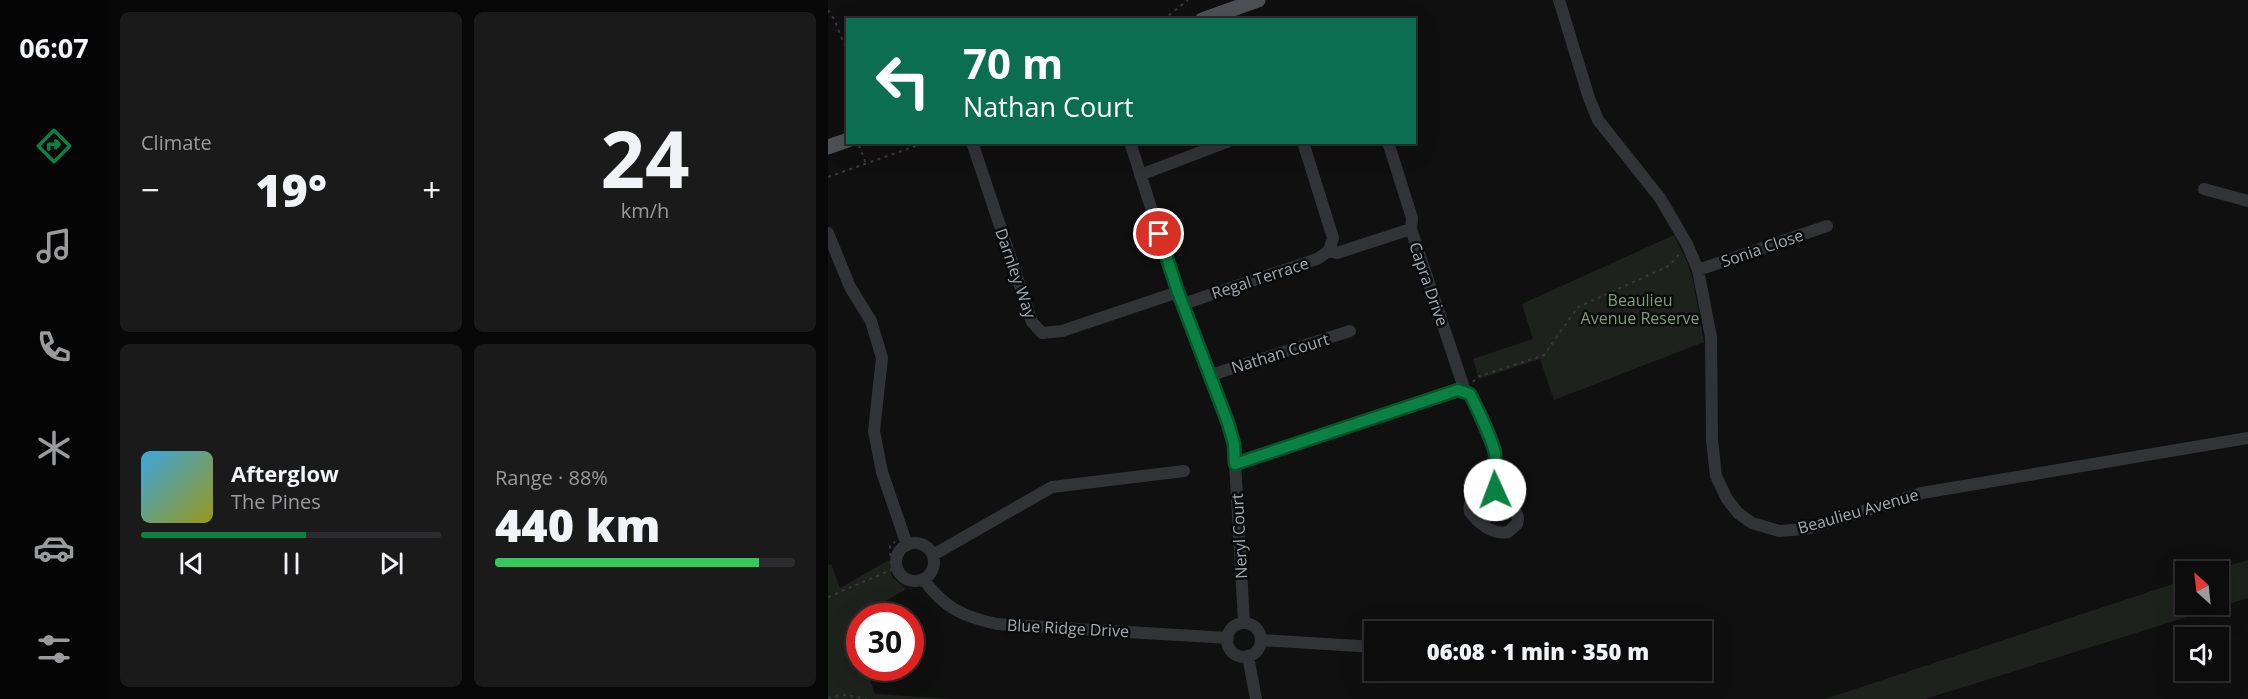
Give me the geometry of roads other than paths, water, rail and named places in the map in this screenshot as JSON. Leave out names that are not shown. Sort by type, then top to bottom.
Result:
[{"type":"main road","points":[[1208,18],[1258,0]]},
{"type":"main road","points":[[828,147],[846,141]]},
{"type":"street","name":"Beaulieu Avenue","points":[[1559,0],[1598,120],[1660,198],[1687,244],[1698,270],[1711,337],[1712,440],[1716,476],[1719,487],[1738,513],[1752,523],[1779,531],[1806,529],[1922,493],[2248,438]]},
{"type":"street","name":"Darnley Way","points":[[973,144],[1032,322],[1042,333],[1062,331],[1180,298]]},
{"type":"street","name":"Neryl Court","points":[[1131,144],[1180,298],[1234,444],[1244,623]]},
{"type":"street","points":[[1140,175],[1222,144]]},
{"type":"street","name":"Regal Terrace","points":[[1180,298],[1317,259],[1329,251],[1333,238],[1304,144]]},
{"type":"street","name":"Capra Drive","points":[[1389,144],[1412,218],[1411,229],[1465,391]]},
{"type":"street","points":[[2204,189],[2248,201]]},
{"type":"street","name":"Sonia Close","points":[[1698,270],[1827,226]]},
{"type":"street","points":[[1329,251],[1337,253],[1411,229]]},
{"type":"street","points":[[828,233],[850,287],[871,321],[882,358],[874,431],[882,472],[906,541],[896,559],[898,571],[906,579],[924,580],[932,572],[935,560],[933,555],[925,546],[906,541]]},
{"type":"street","name":"Nathan Court","points":[[1210,375],[1350,331]]},
{"type":"street","points":[[1235,464],[1448,393],[1465,391],[1470,394],[1495,454],[1490,487]]},
{"type":"street","points":[[933,555],[1052,487],[1184,471]]},
{"type":"street","name":"Blue Ridge Drive","points":[[924,580],[935,596],[950,607],[972,619],[997,624],[1227,638]]},
{"type":"street","points":[[1244,623],[1256,628],[1261,640],[1260,647],[1255,653],[1240,656],[1228,646],[1227,638],[1230,630],[1244,623]]},
{"type":"street","points":[[1261,640],[1364,646]]},
{"type":"street","points":[[1248,656],[1256,699]]},
{"type":"park label","name":"Beaulieu Avenue Reserve","points":[[1640,309]]}]
